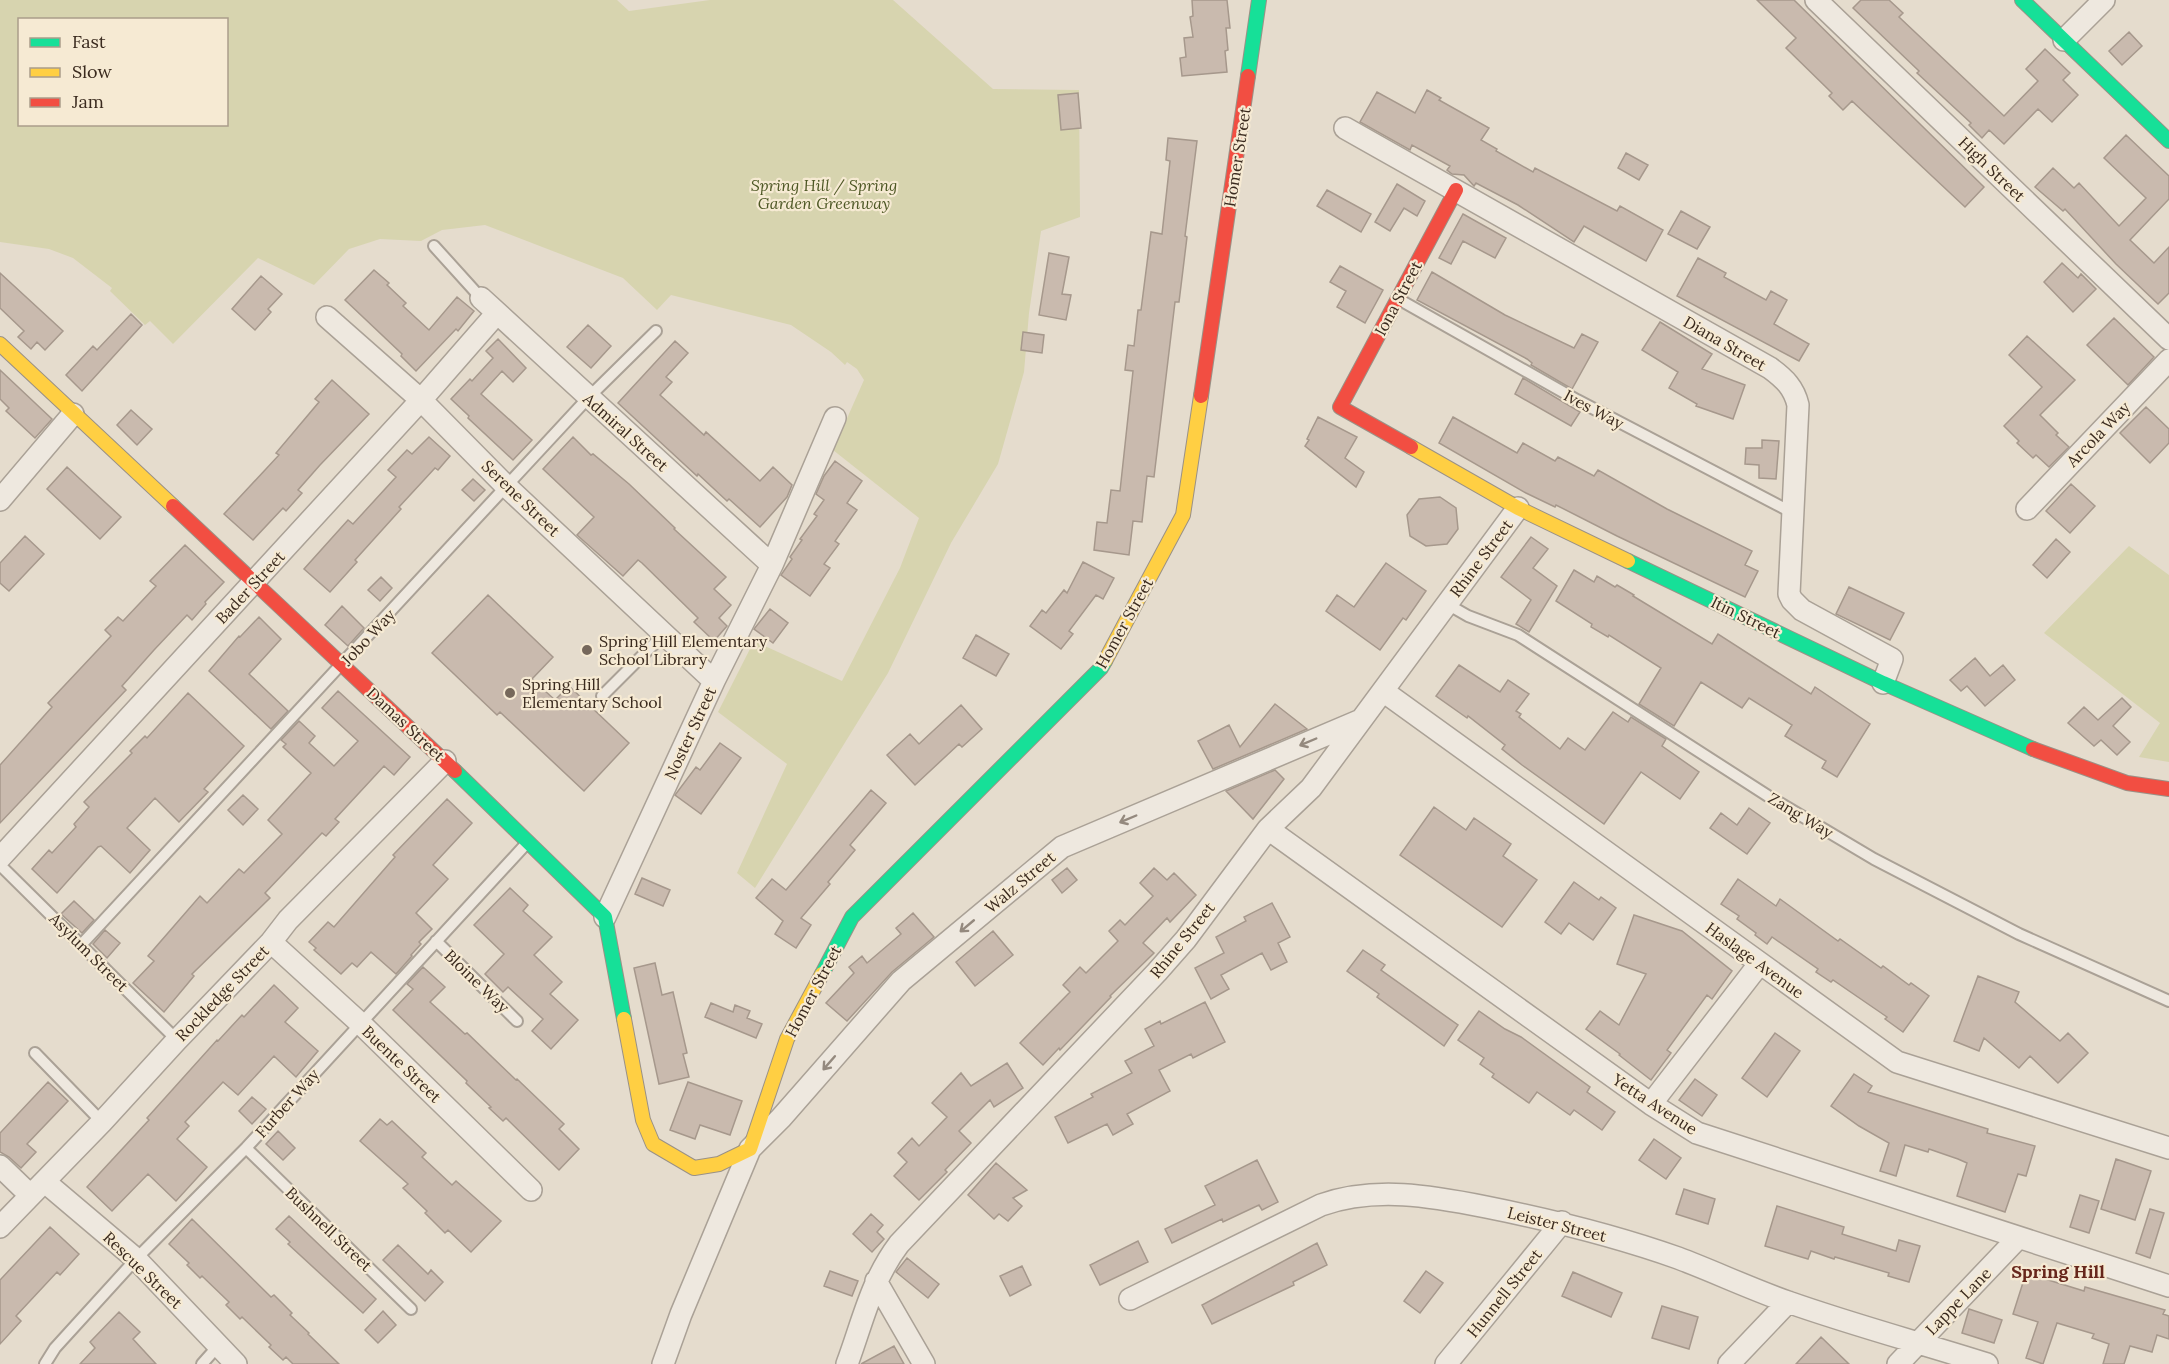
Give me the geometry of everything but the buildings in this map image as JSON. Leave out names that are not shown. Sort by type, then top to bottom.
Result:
[{"type":"street","name":"Homer Street","points":[[750,1149],[787,1038],[852,917],[1101,668],[1183,515],[1259,0]]},
{"type":"street","name":"High Street","points":[[1816,0],[2169,339]]},
{"type":"street","points":[[2022,0],[2169,141]]},
{"type":"street","points":[[2064,40],[2104,0]]},
{"type":"street","name":"Diana Street","points":[[1345,128],[1770,368],[1787,381],[1795,393],[1798,405],[1789,586],[1792,600],[1802,610],[1892,659],[1883,683]]},
{"type":"street","name":"Iona Street","points":[[1340,407],[1456,190]]},
{"type":"street","name":"Admiral Street","points":[[481,298],[772,565]]},
{"type":"street","name":"Bader Street","points":[[0,858],[421,400],[497,313]]},
{"type":"street","name":"Serene Street","points":[[327,317],[421,400],[507,487],[714,681]]},
{"type":"street","name":"Damas Street","points":[[0,344],[255,581],[605,917]]},
{"type":"street","name":"Arcola Way","points":[[2027,509],[2169,360]]},
{"type":"street","name":"Itin Street","points":[[1340,407],[1518,508],[1883,683],[2039,752],[2127,783],[2169,789]]},
{"type":"street","points":[[0,500],[73,414]]},
{"type":"street","name":"Noster Street","points":[[605,917],[714,681],[772,565],[835,418]]},
{"type":"street","name":"Rhine Street","points":[[850,1362],[884,1263],[899,1244],[1186,939],[1268,830],[1311,788],[1518,508]]},
{"type":"street","name":"Haslage Avenue","points":[[1383,691],[1897,1062],[2169,1148]]},
{"type":"street","name":"Walz Street","points":[[750,1149],[781,1118],[901,981],[1062,847],[1361,720]]},
{"type":"street","name":"Rockledge Street","points":[[0,1227],[272,942],[288,920],[445,761]]},
{"type":"street","name":"Yetta Avenue","points":[[1268,830],[1651,1104],[1698,1133],[2169,1286]]},
{"type":"street","points":[[605,917],[644,1120],[653,1144],[694,1168],[720,1164],[750,1149]]},
{"type":"street","name":"Buente Street","points":[[272,942],[360,1023],[531,1190]]},
{"type":"street","points":[[1651,1104],[1760,963]]},
{"type":"street","points":[[663,1364],[681,1314],[750,1149]]},
{"type":"street","name":"Rescue Street","points":[[0,1166],[37,1188],[136,1259],[236,1364]]},
{"type":"street","name":"Leister Street","points":[[1130,1299],[1321,1205],[1344,1197],[1381,1194],[1434,1197],[1562,1222],[1678,1258],[1788,1302],[1987,1364]]},
{"type":"street","name":"Hunnell Street","points":[[1446,1364],[1562,1222]]},
{"type":"street","name":"Lappe Lane","points":[[1898,1364],[2018,1238]]},
{"type":"street","points":[[876,1281],[924,1364]]},
{"type":"street","points":[[1730,1364],[1788,1302]]},
{"type":"lane","points":[[434,246],[481,298]]},
{"type":"lane","name":"Ives Way","points":[[1398,299],[1577,400],[1793,513]]},
{"type":"lane","name":"Jobo Way","points":[[81,945],[343,665],[588,398],[656,331]]},
{"type":"lane","name":"Zang Way","points":[[1447,604],[1468,616],[1518,635],[1768,796],[1874,859],[2019,934],[2169,1001]]},
{"type":"lane","points":[[602,696],[664,634]]},
{"type":"lane","name":"Furber Way","points":[[45,1364],[55,1348],[136,1259],[246,1148],[528,842]]},
{"type":"lane","name":"Asylum Street","points":[[0,865],[177,1040]]},
{"type":"lane","name":"Bloine Way","points":[[436,942],[518,1021]]},
{"type":"lane","points":[[36,1053],[102,1122]]},
{"type":"lane","name":"Bushnell Street","points":[[246,1148],[411,1309]]},
{"type":"lane","points":[[202,1364],[218,1346]]},
{"type":"green space","name":"Spring Hill / Spring Garden Greenway","points":[[0,0],[617,0],[629,11],[710,0],[893,0],[993,89],[1079,90],[1080,217],[1041,231],[1029,313],[1024,372],[998,464],[951,543],[888,673],[755,888],[737,873],[787,764],[718,712],[754,641],[842,681],[900,568],[919,518],[833,450],[864,380],[857,369],[847,362],[845,365],[831,352],[791,325],[671,295],[657,310],[623,278],[485,225],[442,230],[421,241],[380,239],[349,249],[314,285],[258,258],[173,344],[150,321],[145,325],[110,291],[112,288],[73,258],[49,249],[0,242]]},
{"type":"green space","points":[[2129,546],[2169,575],[2169,762],[2139,757],[2160,723],[2044,633]]},
{"type":"traffic: fast","points":[[1248,76],[1259,0]]},
{"type":"traffic: fast","points":[[2022,0],[2169,141]]},
{"type":"traffic: fast","points":[[1628,561],[1883,683],[2033,749]]},
{"type":"traffic: fast","points":[[822,974],[852,917],[1101,668],[1105,661]]},
{"type":"traffic: fast","points":[[455,771],[605,917],[624,1019]]},
{"type":"traffic: slow","points":[[0,344],[173,506]]},
{"type":"traffic: slow","points":[[1105,661],[1183,515],[1201,396]]},
{"type":"traffic: slow","points":[[1411,447],[1518,508],[1628,561]]},
{"type":"traffic: slow","points":[[624,1019],[643,1120],[653,1144],[694,1168],[719,1164],[750,1149],[787,1039],[822,974]]},
{"type":"traffic: jam","points":[[1201,396],[1248,76]]},
{"type":"traffic: jam","points":[[1411,447],[1340,407],[1456,190]]},
{"type":"traffic: jam","points":[[173,506],[455,771]]},
{"type":"traffic: jam","points":[[2033,749],[2127,783],[2169,789]]},
{"type":"place","name":"Spring Hill Elementary School Library","points":[[587,650]]},
{"type":"place","name":"Spring Hill Elementary School","points":[[510,693]]},
{"type":"district","name":"Spring Hill","points":[[2058,1272]]}]
